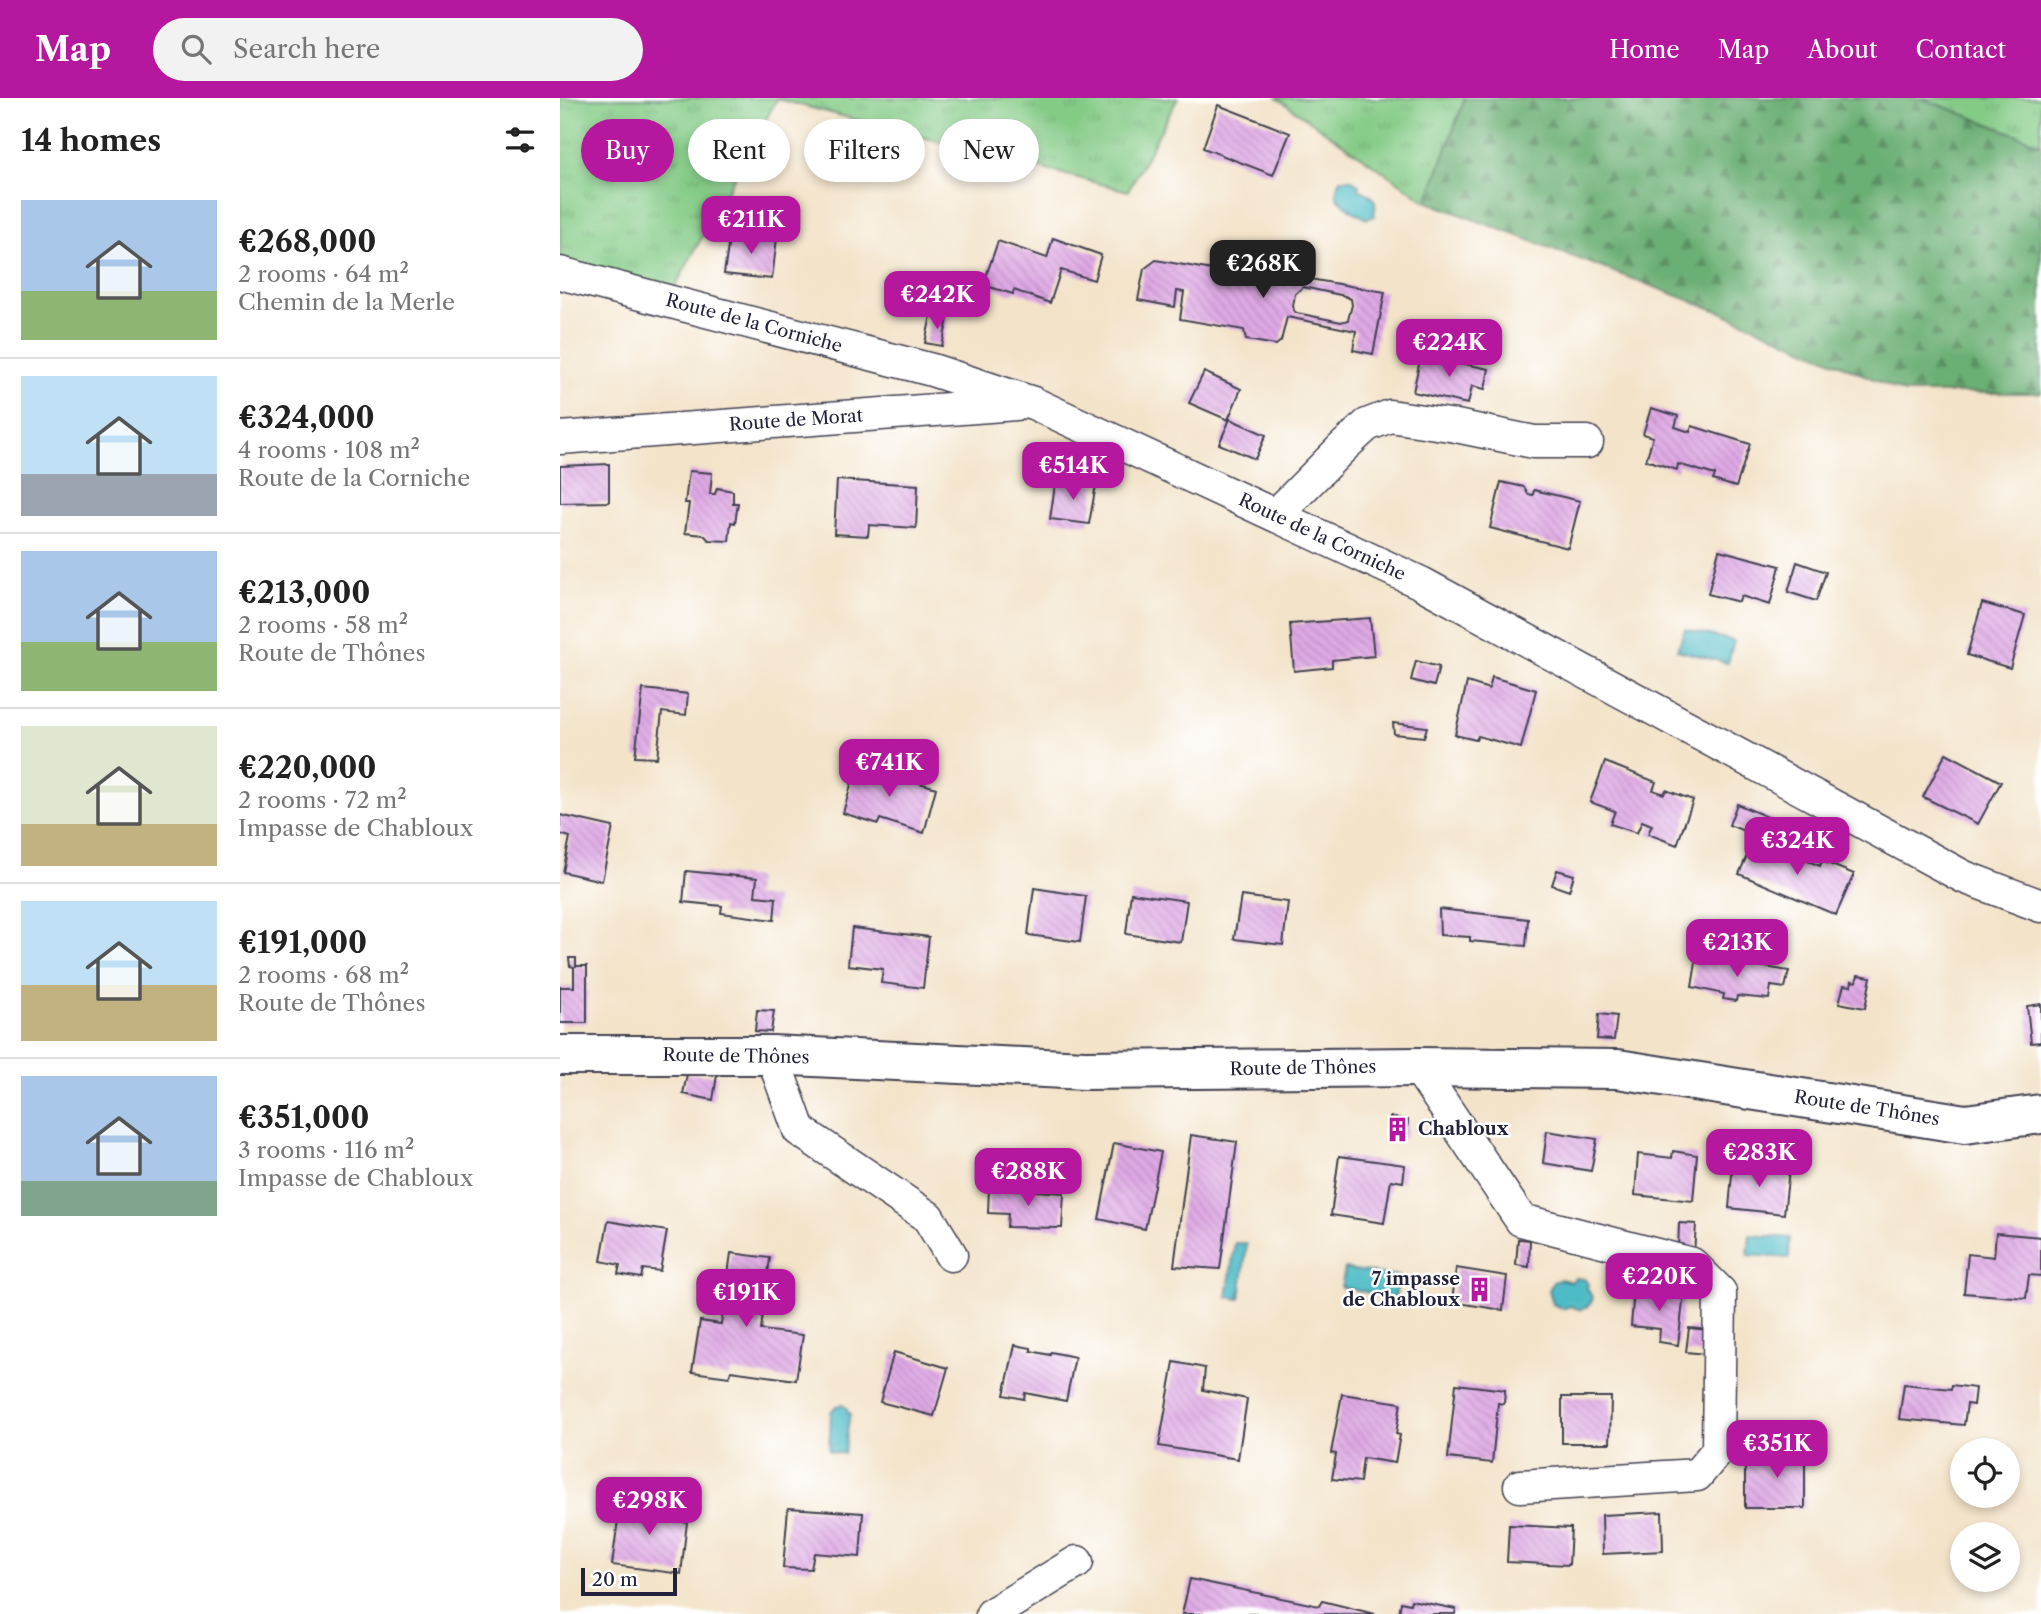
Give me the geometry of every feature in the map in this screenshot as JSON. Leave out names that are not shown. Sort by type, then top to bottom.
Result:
[{"type":"main road","name":"Route de Thônes","points":[[560,1055],[772,1055],[1085,1070],[1418,1067],[1618,1069],[1965,1124],[2041,1114]]},
{"type":"street","name":"Route de la Corniche","points":[[560,273],[932,370],[1033,403],[1421,583],[1964,877],[2041,906]]},
{"type":"street","name":"Route de Morat","points":[[560,438],[1033,403]]},
{"type":"street","points":[[1276,515],[1367,425],[1390,416],[1534,442],[1587,442]]},
{"type":"street","points":[[772,1055],[799,1130],[928,1217],[951,1255]]},
{"type":"street","points":[[1418,1067],[1521,1220],[1692,1264],[1720,1292],[1718,1450],[1697,1475],[1520,1486]]},
{"type":"street","points":[[992,1614],[1077,1562]]},
{"type":"green space","points":[[560,98],[1178,98],[1128,191],[1039,168],[1039,119],[939,119],[939,141],[925,138],[925,119],[853,119],[777,99],[766,119],[688,119],[688,182],[732,182],[669,298],[560,285]]},
{"type":"green space","points":[[1277,98],[1465,98],[1427,202]]},
{"type":"green space","points":[[1465,98],[1921,98],[2041,144],[2041,393],[1905,393],[1721,312],[1427,202]]},
{"type":"green space","points":[[1921,98],[2041,98],[2041,144],[1928,101]]},
{"type":"water","points":[[1341,179],[1351,179],[1359,185],[1359,189],[1374,199],[1374,216],[1367,219],[1351,210],[1337,197]]},
{"type":"water","points":[[1685,629],[1734,641],[1728,663],[1677,650]]},
{"type":"water","points":[[1750,1235],[1790,1238],[1789,1258],[1748,1255]]},
{"type":"water","points":[[1235,1243],[1247,1243],[1240,1299],[1227,1297]]},
{"type":"water","points":[[1345,1269],[1399,1276],[1395,1298],[1341,1287]]},
{"type":"water","points":[[1575,1278],[1584,1279],[1588,1283],[1587,1288],[1593,1299],[1588,1306],[1581,1310],[1570,1306],[1563,1309],[1553,1304],[1549,1290],[1553,1282],[1561,1279],[1572,1282]]},
{"type":"water","points":[[836,1406],[847,1408],[847,1413],[850,1413],[844,1454],[829,1451],[831,1412]]},
{"type":"building","points":[[1218,105],[1290,133],[1273,175],[1203,148]]},
{"type":"building","points":[[730,232],[777,238],[772,279],[724,274]]},
{"type":"building","points":[[1053,238],[1101,255],[1094,280],[1061,270],[1050,303],[1014,290],[1013,294],[983,285],[998,241],[1047,258]]},
{"type":"building","points":[[1226,256],[1269,264],[1266,279],[1274,280],[1275,273],[1385,292],[1373,354],[1353,350],[1356,331],[1287,317],[1281,341],[1276,345],[1246,340],[1244,330],[1180,319],[1184,292],[1177,291],[1175,307],[1138,300],[1144,269],[1156,260],[1224,272]],"holes":[[[1303,287],[1351,299],[1352,305],[1348,320],[1341,322],[1294,311],[1295,294]]]},
{"type":"building","points":[[931,316],[948,319],[942,346],[925,343]]},
{"type":"building","points":[[1421,355],[1489,369],[1485,389],[1472,386],[1468,404],[1413,392]]},
{"type":"building","points":[[1204,372],[1241,389],[1228,420],[1189,403]]},
{"type":"building","points":[[1651,408],[1678,416],[1675,427],[1690,432],[1692,426],[1750,444],[1736,487],[1713,480],[1715,475],[1678,464],[1677,470],[1646,460],[1653,437],[1643,434]]},
{"type":"building","points":[[1230,419],[1266,435],[1255,459],[1219,444]]},
{"type":"building","points":[[609,464],[609,502],[560,503],[560,466]]},
{"type":"building","points":[[689,471],[712,473],[710,494],[715,494],[717,488],[733,491],[733,503],[738,503],[735,523],[731,522],[729,541],[709,540],[704,535],[685,533]]},
{"type":"building","points":[[1056,479],[1096,485],[1089,524],[1050,519]]},
{"type":"building","points":[[837,480],[918,485],[916,528],[869,525],[868,536],[834,534]]},
{"type":"building","points":[[1501,482],[1524,487],[1528,494],[1533,495],[1534,490],[1580,501],[1568,548],[1490,528]]},
{"type":"building","points":[[1719,550],[1780,566],[1770,605],[1741,596],[1739,602],[1708,594]]},
{"type":"building","points":[[1797,562],[1826,572],[1816,601],[1788,592]]},
{"type":"building","points":[[1982,603],[2025,615],[2010,668],[1967,655]]},
{"type":"building","points":[[1370,618],[1374,656],[1332,660],[1332,667],[1294,671],[1290,624]]},
{"type":"building","points":[[1416,661],[1439,667],[1434,686],[1411,680]]},
{"type":"building","points":[[1492,677],[1536,690],[1521,748],[1478,736],[1476,740],[1455,735],[1467,682],[1489,689]]},
{"type":"building","points":[[643,689],[688,694],[686,715],[662,712],[657,758],[635,757]]},
{"type":"building","points":[[1393,723],[1427,727],[1424,737],[1394,734]]},
{"type":"building","points":[[1946,753],[2001,782],[1978,824],[1923,797]]},
{"type":"building","points":[[1605,762],[1656,782],[1653,790],[1664,794],[1666,790],[1693,800],[1677,845],[1648,834],[1652,825],[1642,821],[1637,833],[1610,824],[1615,811],[1590,802]]},
{"type":"building","points":[[857,764],[936,788],[924,833],[880,819],[878,824],[843,813]]},
{"type":"building","points":[[1737,804],[1777,821],[1769,841],[1729,825]]},
{"type":"building","points":[[560,815],[613,827],[602,881],[563,872],[570,837],[560,834]]},
{"type":"building","points":[[1754,839],[1820,866],[1822,861],[1854,874],[1836,915],[1739,874]]},
{"type":"building","points":[[1557,870],[1574,875],[1569,891],[1552,885]]},
{"type":"building","points":[[686,871],[757,878],[755,896],[776,898],[774,920],[721,913],[722,906],[683,902]]},
{"type":"building","points":[[1034,888],[1086,896],[1080,942],[1028,935]]},
{"type":"building","points":[[1131,893],[1187,901],[1181,942],[1126,934]]},
{"type":"building","points":[[1241,896],[1288,902],[1283,945],[1234,939]]},
{"type":"building","points":[[1439,909],[1528,919],[1526,946],[1470,941],[1470,937],[1440,935]]},
{"type":"building","points":[[852,928],[929,937],[923,988],[881,983],[883,969],[848,965]]},
{"type":"building","points":[[1697,956],[1789,971],[1785,988],[1771,986],[1769,999],[1737,996],[1736,1001],[1723,999],[1724,994],[1692,987]]},
{"type":"building","points":[[569,958],[576,958],[576,966],[587,966],[587,1023],[560,1023],[560,987],[574,987],[574,967],[570,966]]},
{"type":"building","points":[[1858,975],[1871,977],[1865,1008],[1839,1003],[1844,985],[1851,986]]},
{"type":"building","points":[[2041,1004],[2041,1042],[2031,1043],[2027,1006]]},
{"type":"building","points":[[757,1010],[774,1011],[771,1032],[755,1031]]},
{"type":"building","points":[[1599,1014],[1617,1016],[1614,1040],[1597,1039]]},
{"type":"building","points":[[687,1074],[717,1075],[713,1100],[683,1094]]},
{"type":"building","name":"Chabloux","points":[[1390,1117],[1408,1120],[1406,1138],[1401,1138],[1401,1141],[1388,1138]]},
{"type":"building","points":[[1547,1131],[1597,1139],[1591,1171],[1543,1163]]},
{"type":"building","points":[[1191,1135],[1237,1142],[1220,1269],[1174,1266]]},
{"type":"building","points":[[1114,1143],[1161,1152],[1145,1229],[1099,1219]]},
{"type":"building","points":[[1673,1151],[1697,1155],[1693,1201],[1635,1195],[1638,1154],[1672,1158]]},
{"type":"building","points":[[1339,1156],[1405,1165],[1403,1182],[1391,1180],[1384,1223],[1331,1215]]},
{"type":"building","points":[[1733,1163],[1789,1170],[1784,1214],[1729,1208]]},
{"type":"building","points":[[989,1188],[1064,1193],[1062,1228],[1007,1227],[1008,1214],[988,1213]]},
{"type":"building","points":[[608,1221],[667,1231],[660,1271],[643,1269],[641,1278],[618,1274],[620,1265],[601,1261]]},
{"type":"building","points":[[1679,1223],[1696,1224],[1694,1254],[1678,1250]]},
{"type":"building","points":[[1996,1233],[2041,1237],[2041,1276],[2029,1275],[2026,1298],[1964,1293],[1968,1254],[1994,1257]]},
{"type":"building","points":[[1518,1239],[1530,1240],[1529,1267],[1516,1265]]},
{"type":"building","points":[[731,1253],[770,1258],[761,1330],[803,1335],[796,1380],[731,1371],[729,1377],[692,1372],[700,1321],[721,1324]]},
{"type":"building","name":"7 impasse de Chabloux","points":[[1456,1268],[1507,1276],[1503,1310],[1452,1302]]},
{"type":"building","points":[[1634,1288],[1684,1293],[1678,1345],[1659,1342],[1660,1329],[1631,1326]]},
{"type":"building","points":[[1689,1328],[1708,1330],[1706,1354],[1686,1352]]},
{"type":"building","points":[[1015,1345],[1050,1355],[1051,1352],[1075,1357],[1066,1401],[1025,1393],[1024,1399],[1004,1395]]},
{"type":"building","points":[[894,1352],[948,1368],[934,1416],[880,1402]]},
{"type":"building","points":[[1174,1362],[1205,1368],[1203,1390],[1247,1399],[1238,1459],[1159,1446]]},
{"type":"building","points":[[1456,1384],[1505,1390],[1504,1404],[1498,1403],[1492,1463],[1448,1458]]},
{"type":"building","points":[[1904,1384],[1951,1389],[1952,1385],[1975,1388],[1973,1405],[1967,1404],[1964,1425],[1899,1419]]},
{"type":"building","points":[[1342,1394],[1401,1403],[1396,1434],[1400,1435],[1395,1463],[1363,1458],[1360,1482],[1332,1479],[1336,1454],[1331,1453]]},
{"type":"building","points":[[1562,1397],[1611,1397],[1610,1443],[1562,1443]]},
{"type":"building","points":[[1775,1445],[1805,1445],[1805,1508],[1745,1508],[1745,1462],[1775,1463]]},
{"type":"building","points":[[621,1497],[675,1503],[673,1521],[687,1522],[681,1574],[612,1565]]},
{"type":"building","points":[[788,1508],[863,1513],[860,1557],[814,1553],[811,1569],[783,1568]]},
{"type":"building","points":[[1662,1512],[1663,1551],[1603,1554],[1602,1515]]},
{"type":"building","points":[[1509,1525],[1571,1528],[1569,1565],[1507,1562]]},
{"type":"building","points":[[1190,1579],[1319,1606],[1322,1601],[1375,1614],[1182,1614]]},
{"type":"building","points":[[1411,1600],[1456,1609],[1455,1614],[1399,1614],[1401,1602],[1410,1604]]},
{"type":"place","name":"Chabloux","points":[[1398,1129]]},
{"type":"place","name":"7 impasse de Chabloux","points":[[1480,1289]]}]
